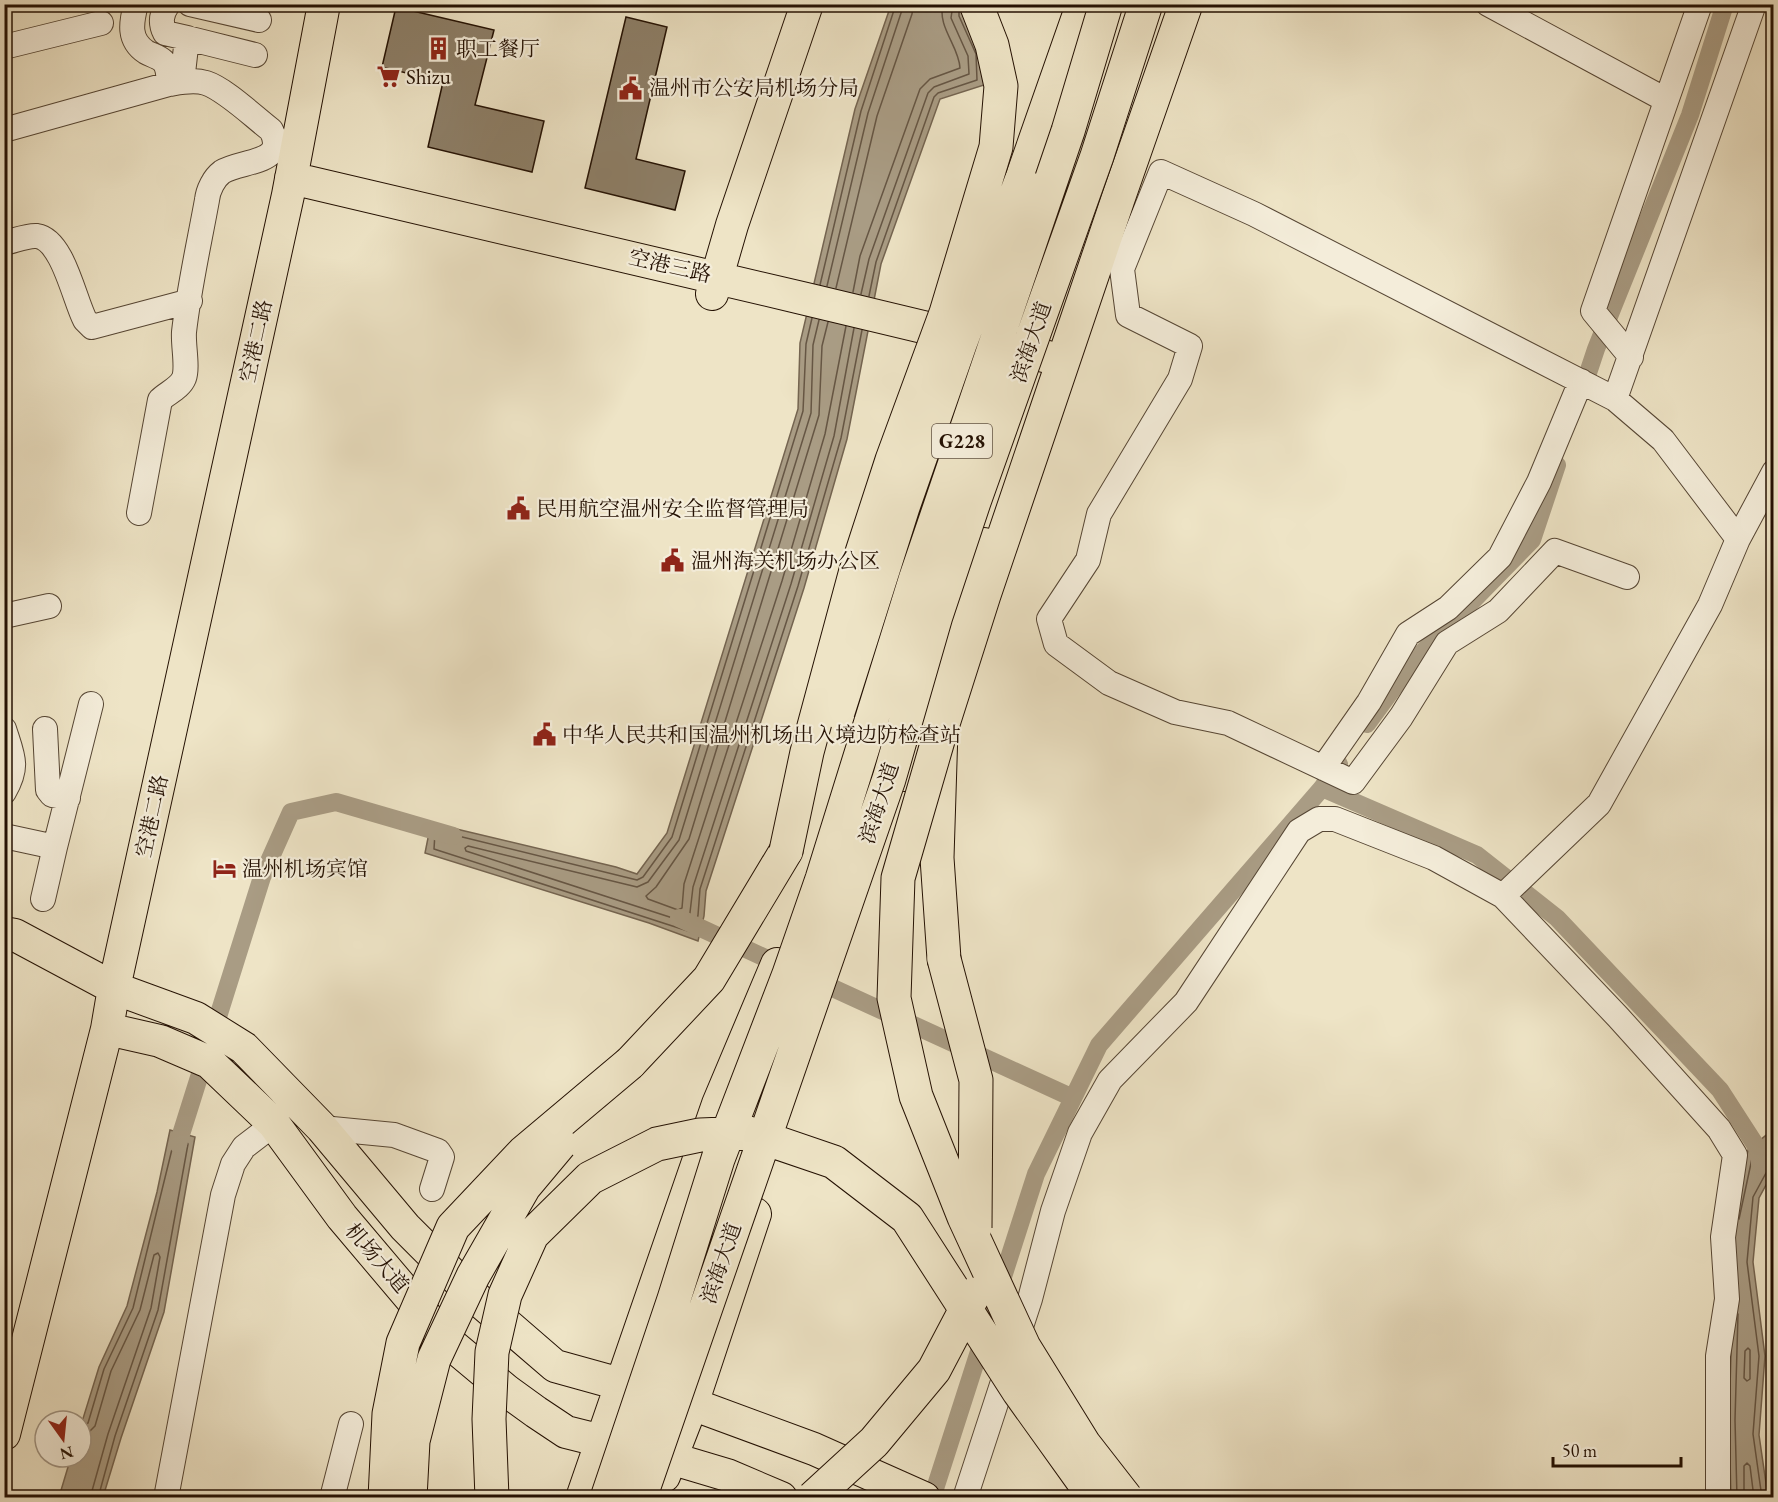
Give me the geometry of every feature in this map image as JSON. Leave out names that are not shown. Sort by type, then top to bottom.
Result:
[{"type":"highway","points":[[786,851],[810,742],[855,574],[892,460],[946,313],[996,147],[1001,86],[992,45],[976,4]]},
{"type":"highway","points":[[410,1497],[413,1442],[434,1359],[473,1276],[524,1187],[630,1063],[709,979],[786,851],[833,728],[906,496],[1083,4]]},
{"type":"highway","name":"滨海大道","points":[[607,1497],[675,1299],[718,1160],[789,974],[822,879],[916,577],[1068,130],[1106,4]]},
{"type":"highway","name":"滨海大道","points":[[640,1497],[889,779],[936,616],[963,533],[1097,156],[1146,4]]},
{"type":"highway","points":[[1126,1497],[1084,1444],[1024,1347],[964,1217],[916,1095],[894,998],[898,878],[984,595],[1186,4]]},
{"type":"highway","points":[[813,1497],[874,1442],[934,1370],[975,1293],[976,1080],[944,959],[937,858],[942,730]]},
{"type":"highway","points":[[385,1497],[389,1414],[403,1343],[453,1227],[523,1153],[630,1063]]},
{"type":"highway","points":[[492,1497],[489,1419],[492,1352],[505,1295],[532,1235],[590,1178],[657,1144],[700,1135],[749,1133],[834,1162],[907,1218],[1019,1392],[1082,1480],[1100,1497]]},
{"type":"main road","name":"空港二路","points":[[4,1434],[107,1029],[114,988],[290,186],[324,4]]},
{"type":"main road","points":[[715,285],[767,120],[807,4]]},
{"type":"main road","points":[[582,1497],[717,1104],[786,943],[1089,4]]},
{"type":"main road","points":[[656,1497],[692,1404],[820,1023],[1170,4]]},
{"type":"main road","name":"空港三路","points":[[290,186],[800,305],[1044,368]]},
{"type":"main road","name":"机场大道","points":[[4,933],[15,935],[114,988],[196,1018],[244,1047],[322,1128],[405,1227],[475,1297],[555,1366],[692,1404],[814,1449],[922,1497]]},
{"type":"main road","name":"机场大道","points":[[107,1029],[160,1041],[209,1062],[274,1124],[342,1217],[446,1340],[507,1391],[566,1432],[727,1475],[781,1497]]},
{"type":"street","points":[[136,4],[131,22],[135,42],[144,51],[162,60],[175,83]]},
{"type":"street","points":[[168,4],[163,11],[161,22],[165,33],[255,56]]},
{"type":"street","points":[[190,4],[259,20]]},
{"type":"street","points":[[1488,4],[1666,100]]},
{"type":"street","points":[[1631,357],[1593,310],[1700,4]]},
{"type":"street","points":[[1329,771],[1408,634],[1448,608],[1500,557],[1593,387],[1631,357],[1754,4]]},
{"type":"street","points":[[4,47],[101,23]]},
{"type":"street","points":[[175,83],[187,38]]},
{"type":"street","points":[[4,130],[189,81],[206,83],[223,92],[271,130],[275,138],[274,150],[269,156],[230,168],[220,174],[213,182],[208,195],[184,333],[184,378],[177,387],[160,400],[139,513]]},
{"type":"street","points":[[1627,578],[1555,551],[1498,611],[1447,643],[1401,717],[1353,782],[1228,723],[1175,712],[1109,683],[1056,644],[1049,619],[1088,560],[1099,514],[1180,379],[1190,346],[1128,315],[1122,269],[1161,172],[1254,214],[1593,387],[1663,440],[1738,539]]},
{"type":"street","points":[[4,243],[35,236],[49,240],[59,254],[85,320],[92,327],[190,301]]},
{"type":"street","points":[[1503,896],[1599,804],[1710,605],[1738,539],[1773,472]]},
{"type":"street","points":[[4,616],[49,606]]},
{"type":"street","points":[[43,899],[91,704]]},
{"type":"street","points":[[4,729],[14,761],[13,777],[5,789]]},
{"type":"street","points":[[45,729],[48,790],[52,795],[68,798]]},
{"type":"street","points":[[965,1497],[1030,1299],[1053,1210],[1080,1133],[1110,1080],[1186,1002],[1299,831],[1319,819],[1335,819],[1434,858],[1503,896],[1618,1017],[1719,1129],[1735,1155],[1723,1237],[1727,1299],[1718,1356],[1718,1497]]},
{"type":"street","points":[[4,836],[55,847]]},
{"type":"street","points":[[166,1497],[224,1195],[233,1164],[244,1147],[274,1124]]},
{"type":"street","points":[[322,1128],[394,1135],[438,1151],[442,1157],[441,1164],[432,1189]]},
{"type":"street","points":[[332,1497],[351,1424]]},
{"type":"water","points":[[891,5],[967,5],[982,53],[984,85],[940,99],[881,264],[847,439],[804,588],[706,891],[704,916],[698,941],[649,923],[425,853],[431,823],[637,874],[667,833],[798,409],[800,343],[855,109]]},
{"type":"water","points":[[170,1130],[195,1137],[164,1312],[103,1497],[59,1497],[67,1469],[93,1469],[93,1409],[86,1409],[99,1367],[127,1306],[157,1192]]},
{"type":"water","points":[[1770,1132],[1773,1138],[1773,1172],[1759,1198],[1753,1262],[1765,1356],[1759,1435],[1768,1497],[1731,1498],[1729,1420],[1733,1222],[1748,1150]]},
{"type":"building","points":[[396,7],[494,30],[475,105],[544,121],[532,172],[428,147],[443,82],[382,67]]},
{"type":"building","name":"温州市公安局机场分局","points":[[626,17],[667,27],[636,159],[685,171],[675,210],[585,188]]},
{"type":"waterway","points":[[1581,394],[1596,349],[1690,115],[1725,4]]},
{"type":"waterway","points":[[1367,724],[1411,664],[1532,540],[1557,465]]},
{"type":"waterway","points":[[932,1498],[1036,1174],[1099,1045],[1322,788],[1339,764]]},
{"type":"waterway","points":[[1322,788],[1477,855],[1557,918],[1720,1090],[1760,1152],[1760,1165]]},
{"type":"waterway","points":[[178,1144],[262,877],[291,812],[336,802],[453,836]]},
{"type":"waterway","points":[[679,918],[785,967]]},
{"type":"waterway","points":[[813,979],[1073,1098]]},
{"type":"place","name":"职工餐厅","points":[[438,49]]},
{"type":"place","name":"Shizu","points":[[388,77]]},
{"type":"place","name":"温州市公安局机场分局","points":[[631,88]]},
{"type":"place","name":"民用航空温州安全监督管理局","points":[[518,509]]},
{"type":"place","name":"温州海关机场办公区","points":[[673,561]]},
{"type":"place","name":"中华人民共和国温州机场出入境边防检查站","points":[[544,735]]},
{"type":"place","name":"温州机场宾馆","points":[[224,869]]}]
